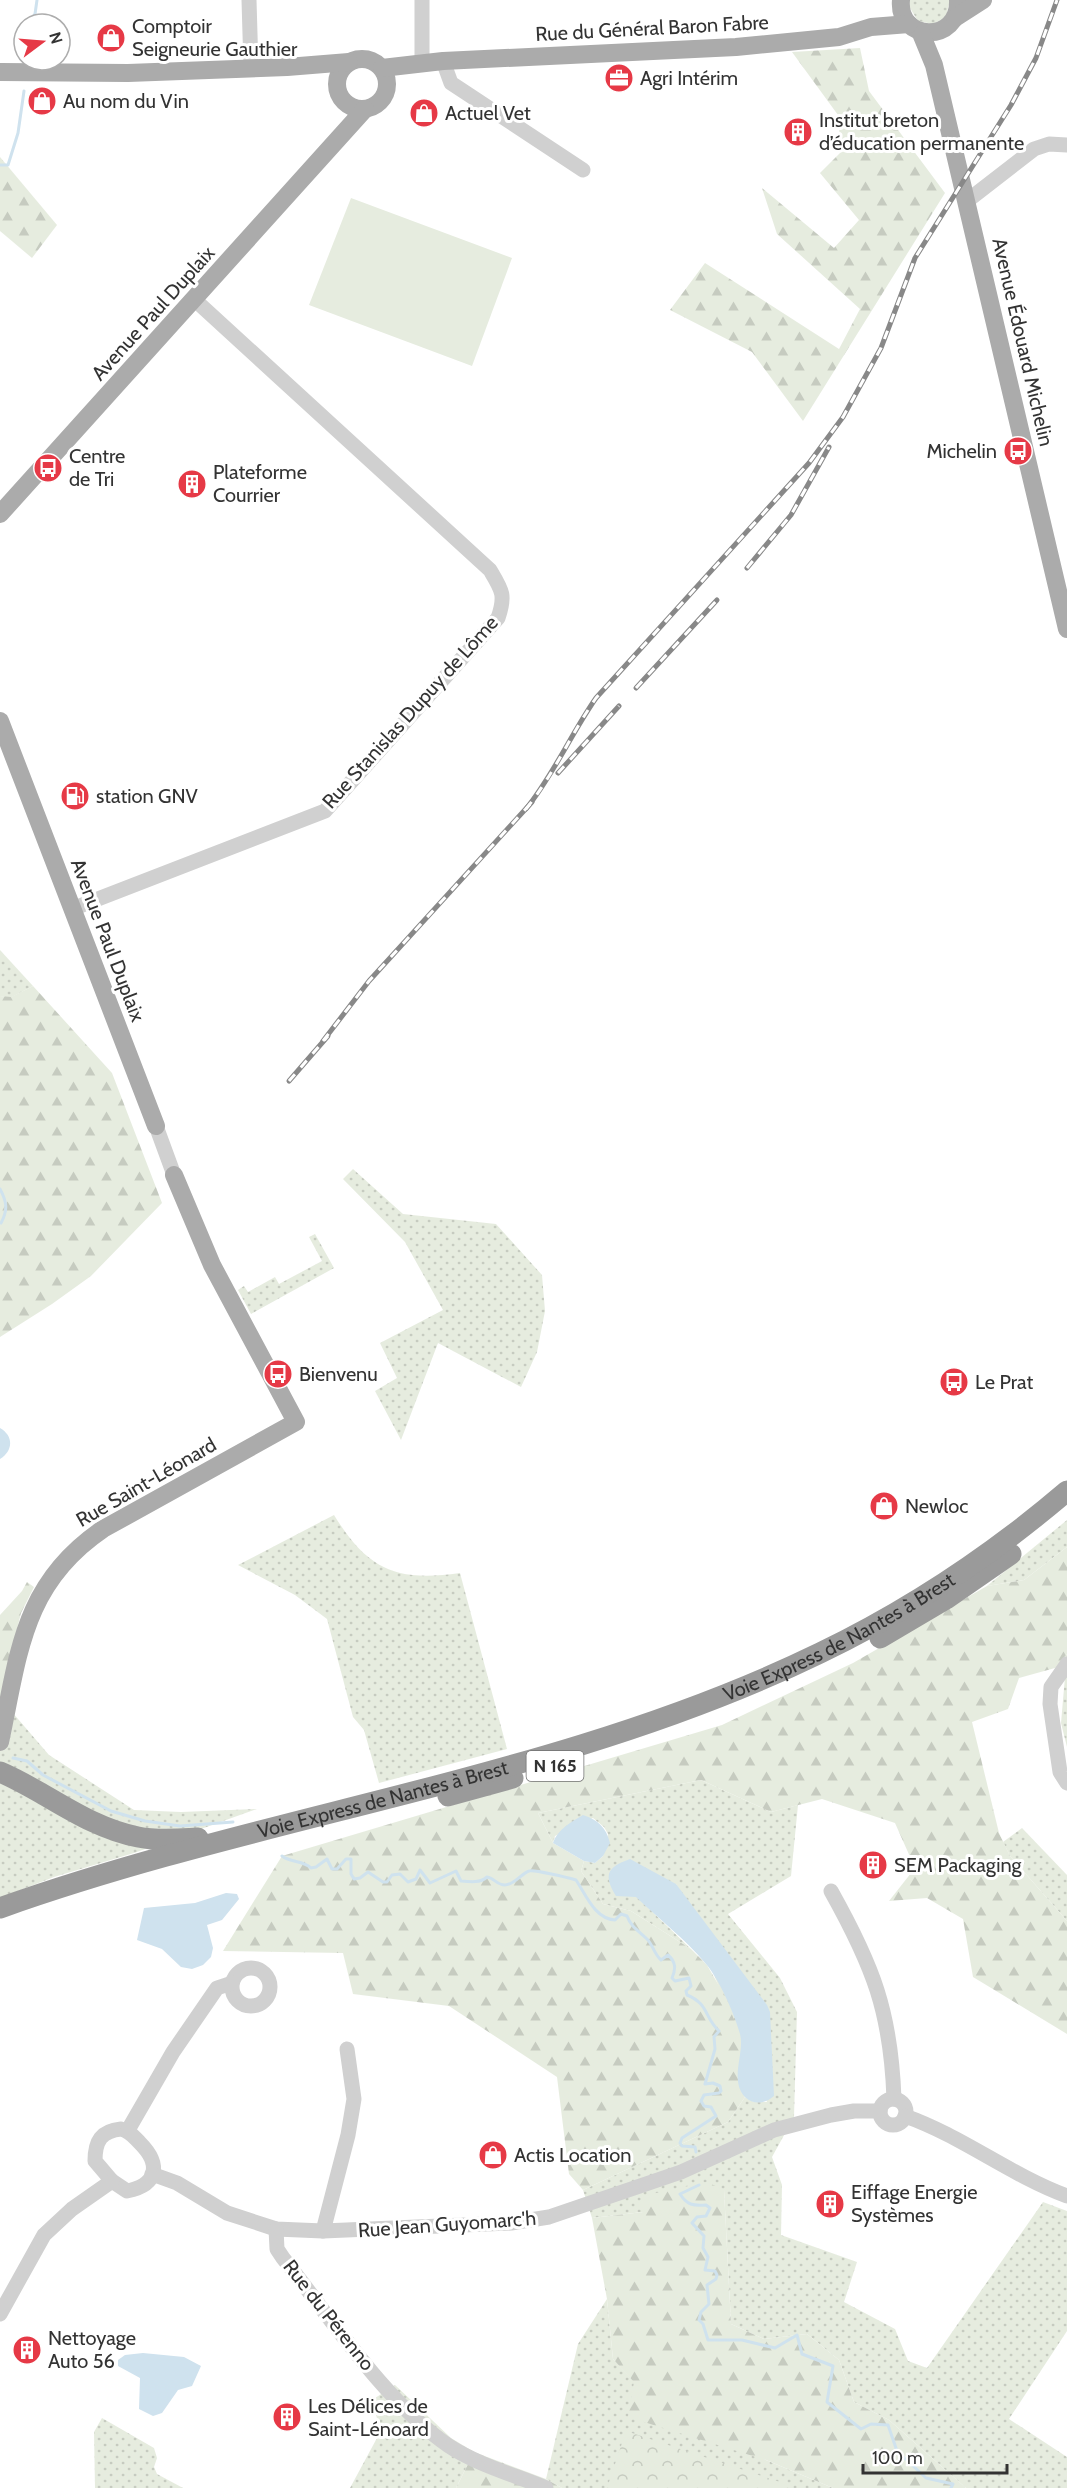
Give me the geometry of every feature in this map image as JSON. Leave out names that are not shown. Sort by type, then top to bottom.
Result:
[{"type":"highway","name":"Voie Express de Nantes à Brest","points":[[0,1908],[90,1878],[222,1840],[555,1751],[645,1723],[762,1679],[849,1638],[938,1587],[1005,1541],[1067,1491]]},
{"type":"highway","name":"Voie Express de Nantes à Brest","points":[[0,1923],[130,1881],[545,1769],[714,1713],[816,1671],[907,1624],[981,1576],[1067,1510]]},
{"type":"highway","points":[[0,1772],[79,1815],[116,1832],[139,1838],[222,1840]]},
{"type":"main road","points":[[940,31],[957,9],[983,0]]},
{"type":"main road","name":"Rue du Général Baron Fabre","points":[[871,27],[901,2]]},
{"type":"main road","name":"Avenue Édouard Michelin","points":[[901,2],[902,12],[915,28],[934,65],[1067,629]]},
{"type":"main road","name":"Rue du Général Baron Fabre","points":[[382,68],[433,62],[736,47],[839,38],[871,27],[940,31]]},
{"type":"main road","name":"Avenue Édouard Michelin","points":[[934,65],[940,31]]},
{"type":"main road","points":[[0,72],[128,73],[287,67],[370,59],[386,74],[387,90],[379,103],[365,109],[358,109],[345,102],[336,85],[322,73],[287,67]]},
{"type":"main road","points":[[336,85],[339,72],[349,62]]},
{"type":"main road","name":"Rue du Général Baron Fabre","points":[[387,90],[433,62]]},
{"type":"main road","points":[[338,140],[345,102]]},
{"type":"main road","name":"Avenue Paul Duplaix","points":[[0,514],[365,109]]},
{"type":"main road","name":"Avenue Paul Duplaix","points":[[0,721],[156,1126]]},
{"type":"main road","name":"Rue Saint-Léonard","points":[[0,1742],[24,1633],[34,1606],[65,1559],[103,1529],[296,1422],[212,1265],[174,1175]]},
{"type":"street","points":[[249,0],[251,68]]},
{"type":"street","points":[[422,0],[433,62],[451,83],[583,170]]},
{"type":"street","points":[[967,201],[1034,149],[1049,144],[1067,145]]},
{"type":"street","name":"Rue Stanislas Dupuy de Lôme","points":[[72,909],[325,811],[498,618],[504,602],[502,589],[490,570],[195,300]]},
{"type":"street","name":"Avenue Paul Duplaix","points":[[156,1126],[174,1175]]},
{"type":"street","points":[[1067,1664],[1052,1687],[1050,1704],[1060,1772],[1067,1783]]},
{"type":"street","points":[[831,1891],[858,1939],[875,1979],[890,2037],[894,2099]]},
{"type":"street","points":[[128,2130],[173,2052],[217,1988],[232,1983]]},
{"type":"street","points":[[323,2231],[348,2135],[354,2099],[347,2049]]},
{"type":"street","points":[[894,2099],[904,2105],[905,2116],[901,2122],[893,2125],[882,2119],[880,2111],[883,2104],[894,2099]]},
{"type":"street","name":"Rue Jean Guyomarc'h","points":[[152,2174],[177,2183],[227,2213],[276,2229],[323,2231],[529,2222],[689,2169],[774,2130],[831,2115],[854,2111],[880,2111]]},
{"type":"street","points":[[905,2116],[933,2126],[987,2158],[1067,2196]]},
{"type":"street","points":[[121,2129],[128,2130],[152,2156],[152,2174],[142,2187],[127,2191],[121,2189],[95,2161],[97,2141],[106,2133],[121,2129]]},
{"type":"street","points":[[0,2314],[44,2235],[72,2209],[112,2181]]},
{"type":"street","name":"Rue du Pérenno","points":[[276,2229],[277,2249],[283,2258],[366,2363],[405,2408],[456,2450],[546,2488]]},
{"type":"green space","points":[[909,0],[950,0],[946,17],[933,24],[918,21],[910,8]]},
{"type":"green space","points":[[860,48],[869,91],[945,193],[803,421],[752,352],[670,310],[705,263],[839,349],[860,309],[777,234],[762,188],[834,248],[859,220],[820,173],[841,152],[838,115],[792,52]]},
{"type":"green space","points":[[0,157],[57,225],[32,258],[0,231]]},
{"type":"green space","points":[[351,198],[512,258],[472,366],[309,305]]},
{"type":"green space","points":[[0,950],[33,986],[10,998],[0,996]]},
{"type":"green space","points":[[33,986],[112,1073],[162,1203],[91,1276],[0,1337],[0,996],[11,997]]},
{"type":"green space","points":[[353,1169],[403,1214],[496,1224],[542,1275],[545,1311],[537,1352],[521,1387],[438,1343],[401,1440],[375,1391],[397,1378],[380,1343],[443,1310],[405,1242],[343,1179]]},
{"type":"green space","points":[[315,1234],[334,1268],[251,1314],[238,1290],[244,1286],[248,1292],[275,1277],[279,1284],[322,1261],[309,1237]]},
{"type":"green space","points":[[334,1515],[359,1549],[386,1568],[418,1575],[460,1573],[507,1749],[379,1783],[364,1730],[353,1717],[327,1619],[295,1595],[238,1565]]},
{"type":"green space","points":[[1067,1520],[1067,1547],[1024,1580],[987,1586]]},
{"type":"green space","points":[[1067,1547],[1067,1654],[1055,1668],[1019,1678],[1008,1709],[972,1722],[999,1833],[1010,1856],[1067,1921],[1067,2034],[973,1977],[963,1919],[927,1898],[889,1901],[915,1868],[895,1823],[822,1799],[771,1812],[701,1780],[538,1813],[553,1843],[584,1861],[581,1871],[603,1904],[631,1911],[691,1949],[707,1965],[722,1991],[741,2036],[741,2088],[745,2097],[728,2122],[583,2190],[569,2174],[557,2077],[449,2006],[353,1994],[343,1953],[223,1951],[282,1856],[722,1725],[853,1663],[987,1586],[1024,1580]]},
{"type":"green space","points":[[27,1582],[34,1587],[21,1613],[0,1699],[0,1615],[22,1591]]},
{"type":"green space","points":[[1067,1654],[1067,1747],[1061,1723],[1065,1677],[1055,1668]]},
{"type":"green space","points":[[0,1698],[49,1755],[134,1810],[181,1812],[257,1809],[134,1853],[54,1877],[0,1898]]},
{"type":"green space","points":[[701,1780],[771,1812],[798,1805],[791,1876],[728,1914],[780,1978],[797,2012],[794,2117],[772,2157],[782,2185],[781,2235],[857,2262],[844,2302],[895,2329],[908,2361],[927,2368],[1043,2202],[1067,2211],[1067,2331],[1009,2419],[1067,2457],[1067,2488],[966,2488],[889,2420],[854,2402],[839,2360],[807,2334],[764,2339],[731,2324],[724,2190],[643,2212],[592,2218],[583,2190],[728,2122],[745,2097],[754,2102],[767,2102],[676,1884],[616,1896],[636,1896],[691,1949],[631,1911],[603,1904],[581,1871],[584,1861],[595,1863],[603,1856],[608,1834],[604,1827],[593,1818],[555,1836],[553,1843],[538,1813]]},
{"type":"green space","points":[[1022,1828],[1067,1875],[1067,1921],[1010,1856],[1003,1842]]},
{"type":"green space","points":[[707,2182],[724,2190],[731,2324],[764,2339],[807,2334],[839,2360],[854,2402],[889,2420],[966,2488],[833,2488],[766,2460],[628,2417],[634,2382],[613,2359],[607,2299],[592,2218],[643,2212],[642,2196]]},
{"type":"green space","points":[[607,2299],[613,2359],[635,2382],[766,2460],[833,2488],[562,2488],[546,2479],[578,2344]]},
{"type":"green space","points":[[395,2385],[451,2438],[474,2452],[456,2488],[350,2488],[377,2438],[378,2422],[372,2400]]},
{"type":"green space","points":[[102,2418],[154,2448],[157,2458],[154,2467],[157,2474],[183,2488],[95,2488],[94,2432]]},
{"type":"green space","points":[[626,2431],[792,2486],[791,2488],[607,2488]]},
{"type":"green space","points":[[474,2452],[546,2479],[562,2488],[456,2488]]},
{"type":"water","points":[[0,1428],[8,1435],[10,1444],[7,1452],[0,1459]]},
{"type":"water","points":[[583,1815],[601,1825],[610,1843],[603,1856],[595,1863],[584,1861],[553,1843],[561,1830]]},
{"type":"water","points":[[630,1859],[676,1884],[767,2005],[770,2012],[774,2096],[764,2102],[752,2102],[740,2090],[738,2075],[740,2034],[726,1998],[706,1964],[636,1897],[616,1896],[612,1889],[609,1877],[612,1869]]},
{"type":"water","points":[[226,1893],[237,1894],[239,1899],[222,1920],[207,1925],[213,1948],[211,1957],[203,1965],[192,1969],[181,1967],[162,1949],[137,1940],[144,1908],[195,1903]]},
{"type":"water","points":[[143,2353],[184,2357],[201,2366],[192,2386],[178,2390],[162,2413],[153,2416],[139,2409],[140,2378],[118,2366],[118,2360],[125,2355]]},
{"type":"waterway","points":[[35,12],[37,0]]},
{"type":"waterway","points":[[0,165],[8,165],[18,133],[24,91]]},
{"type":"waterway","points":[[0,1189],[6,1206],[1,1223]]},
{"type":"waterway","points":[[13,1758],[27,1761],[43,1775],[111,1811],[145,1821],[180,1826],[233,1822]]},
{"type":"waterway","points":[[282,1856],[311,1868],[327,1859],[332,1869],[337,1869],[346,1859],[351,1859],[351,1874],[354,1879],[368,1872],[383,1882],[387,1882],[392,1875],[400,1874],[408,1882],[416,1879],[420,1870],[430,1883],[456,1871],[461,1881],[472,1882],[487,1877],[505,1885],[529,1871],[544,1872],[576,1880],[592,1905],[608,1919],[615,1920],[621,1914],[627,1916],[633,1926],[649,1941],[661,1960],[668,1955],[673,1960],[675,1969],[672,1978],[675,1981],[689,1978],[691,1986],[686,1991],[687,1995],[699,2002],[719,2031],[714,2037],[715,2049],[705,2084],[713,2083],[720,2086],[721,2091],[704,2095],[701,2101],[704,2106],[711,2107],[716,2116],[682,2138],[680,2143],[682,2146],[695,2147],[696,2152]]},
{"type":"waterway","points":[[699,2185],[680,2194],[691,2204],[706,2205],[710,2208],[706,2216],[697,2217],[692,2223],[704,2236],[703,2248],[708,2257],[705,2270],[715,2271],[717,2275],[716,2279],[707,2285],[709,2304],[701,2312],[699,2320],[703,2324],[708,2340],[742,2340],[775,2348],[797,2335],[802,2354],[833,2366],[827,2402],[861,2429],[871,2424],[888,2425],[897,2451],[926,2478],[953,2484],[951,2488]]},
{"type":"railway","points":[[526,809],[596,698],[809,463],[843,417],[881,348],[915,258],[1011,105],[1036,58],[1057,0]]},
{"type":"railway","points":[[747,568],[791,515],[829,447]]},
{"type":"railway","points":[[636,688],[717,600]]},
{"type":"railway","points":[[558,773],[619,706]]},
{"type":"railway","points":[[323,1041],[369,981],[532,802]]},
{"type":"railway","points":[[289,1081],[328,1036]]},
{"type":"place","name":"Comptoir Seigneurie Gauthier","points":[[111,38]]},
{"type":"place","name":"Agri Intérim","points":[[619,78]]},
{"type":"place","name":"Au nom du Vin","points":[[42,101]]},
{"type":"place","name":"Actuel Vet","points":[[424,113]]},
{"type":"place","name":"Institut breton d’éducation permanente","points":[[798,132]]},
{"type":"place","name":"Michelin","points":[[1018,451]]},
{"type":"place","name":"Centre de Tri","points":[[48,468]]},
{"type":"place","name":"Plateforme Courrier","points":[[192,484]]},
{"type":"place","name":"station GNV","points":[[75,796]]},
{"type":"place","name":"Bienvenu","points":[[278,1374]]},
{"type":"place","name":"Le Prat","points":[[954,1382]]},
{"type":"place","name":"Newloc","points":[[884,1506]]},
{"type":"place","name":"SEM Packaging","points":[[873,1865]]},
{"type":"place","name":"Actis Location","points":[[493,2155]]},
{"type":"place","name":"Eiffage Energie Systèmes","points":[[830,2204]]},
{"type":"place","name":"Nettoyage Auto 56","points":[[27,2350]]},
{"type":"place","name":"Les Délices de Saint-Lénoard","points":[[287,2417]]}]
